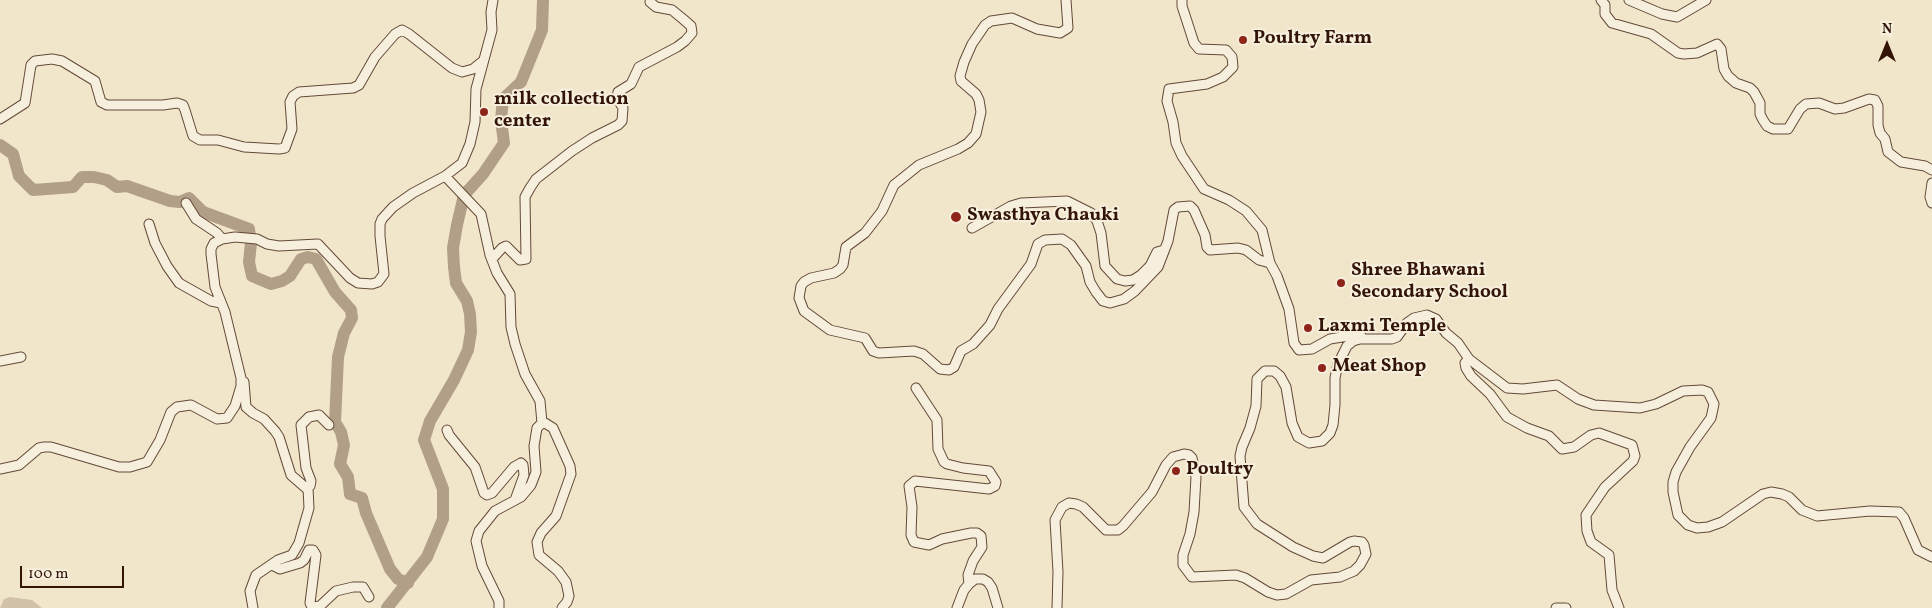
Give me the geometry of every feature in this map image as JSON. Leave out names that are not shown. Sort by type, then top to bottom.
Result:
[{"type":"street","points":[[0,468],[20,465],[39,448],[44,447],[51,447],[119,467],[130,467],[147,462],[160,440],[171,412],[177,407],[191,405],[217,419],[227,418],[234,406],[241,386],[241,378],[225,312],[215,288],[211,249],[214,243],[222,239],[257,239],[278,246],[318,244],[350,278],[358,282],[372,284],[378,282],[384,274],[380,236],[382,219],[393,207],[413,193],[445,176],[462,163],[468,149],[475,122],[476,89],[492,30],[491,12],[493,0]]},
{"type":"street","points":[[1066,0],[1068,28],[1060,33],[1037,29],[1012,18],[991,20],[985,25],[972,44],[960,76],[961,82],[976,94],[979,100],[981,112],[976,134],[968,143],[958,149],[919,165],[894,185],[882,211],[865,233],[846,247],[843,265],[840,269],[804,282],[799,291],[800,305],[804,311],[821,326],[830,330],[866,338],[873,351],[879,353],[914,351],[923,354],[940,369],[949,370],[954,367],[961,351],[973,344],[990,326],[998,309],[1004,304],[1032,264],[1040,242],[1062,239],[1071,244],[1086,266],[1093,288],[1103,301],[1110,303],[1124,299],[1144,283],[1158,267],[1174,210],[1178,207],[1190,206],[1194,210],[1205,235],[1207,247],[1210,250],[1238,248],[1246,250],[1259,260],[1270,263]]},
{"type":"street","points":[[1182,0],[1182,6],[1194,43],[1199,49],[1226,50],[1232,57],[1233,67],[1223,77],[1207,84],[1169,90],[1167,101],[1178,150],[1204,189],[1246,210],[1262,230],[1270,263],[1289,309],[1294,343],[1300,350],[1312,349],[1330,339],[1348,336],[1358,335],[1369,339]]},
{"type":"street","points":[[1601,0],[1605,4],[1605,14],[1612,23],[1650,34],[1678,53],[1697,53],[1717,44],[1721,49],[1724,69],[1728,76],[1736,83],[1750,88],[1754,92],[1760,104],[1760,114],[1767,126],[1773,129],[1788,129],[1800,109],[1806,104],[1819,103],[1836,109],[1869,99],[1875,100],[1878,106],[1880,133],[1885,139],[1888,152],[1901,162],[1925,166],[1932,170]]},
{"type":"street","points":[[1629,0],[1662,14],[1677,17],[1706,0]]},
{"type":"street","points":[[492,259],[506,246],[520,260],[526,259],[525,197],[530,188],[548,169],[572,151],[618,125],[622,120],[623,108],[617,98],[618,92],[631,84],[639,67],[677,47],[692,33],[691,26],[672,10],[656,7],[650,2]]},
{"type":"street","points":[[0,119],[24,103],[31,65],[35,60],[52,59],[62,61],[95,81],[101,102],[107,105],[164,105],[177,103],[183,105],[193,136],[200,140],[218,140],[244,147],[279,149],[285,148],[292,129],[290,102],[292,96],[299,92],[353,88],[359,85],[375,57],[391,37],[402,30],[452,68],[462,72],[473,69],[483,61]]},
{"type":"street","points":[[445,176],[481,214],[497,273],[510,294],[515,344],[525,374],[540,401],[542,423]]},
{"type":"street","points":[[1932,183],[1930,197],[1932,203]]},
{"type":"street","points":[[972,228],[1010,206],[1021,203],[1067,201],[1091,213],[1097,221],[1101,233],[1105,266],[1117,279],[1132,280],[1141,275],[1150,266],[1157,252],[1164,250]]},
{"type":"street","points":[[186,203],[196,219],[217,233],[222,239]]},
{"type":"street","points":[[149,224],[154,243],[179,282],[211,300],[221,303]]},
{"type":"street","points":[[1057,608],[1058,572],[1055,520],[1062,507],[1069,503],[1076,504],[1082,507],[1106,530],[1118,530],[1152,492],[1172,457],[1184,454],[1190,455],[1192,458],[1196,477],[1194,512],[1190,534],[1183,555],[1183,565],[1192,577],[1236,575],[1246,578],[1268,592],[1277,595],[1286,594],[1310,580],[1340,577],[1354,571],[1366,554],[1362,542],[1354,541],[1339,548],[1332,554],[1319,558],[1293,547],[1252,519],[1244,507],[1240,456],[1256,406],[1256,387],[1259,375],[1274,371],[1280,376],[1286,387],[1292,423],[1298,437],[1309,443],[1319,442],[1330,432],[1333,425],[1335,378],[1340,359],[1347,346],[1353,341],[1392,339],[1397,337],[1407,323],[1414,318],[1427,315],[1436,319],[1446,333],[1458,343],[1469,359],[1507,388],[1523,389],[1557,385],[1578,399],[1594,405],[1640,408],[1656,404],[1683,391],[1702,390],[1708,392],[1714,404],[1711,418],[1690,447],[1672,482],[1678,514],[1688,525],[1697,528],[1708,527],[1728,518],[1763,494],[1771,492],[1782,494],[1802,510],[1817,516],[1870,511],[1899,512],[1904,518],[1918,550],[1932,557]]},
{"type":"street","points":[[0,361],[21,357]]},
{"type":"street","points":[[1469,359],[1466,363],[1466,368],[1471,376],[1490,394],[1507,417],[1518,424],[1550,436],[1562,449],[1574,448],[1591,435],[1599,433],[1632,445],[1635,456],[1633,461],[1601,492],[1585,519],[1588,537],[1591,542],[1609,555],[1612,590],[1619,607]]},
{"type":"street","points":[[241,378],[244,382],[246,407],[264,419],[280,437],[291,475],[304,487],[308,488]]},
{"type":"street","points":[[916,388],[937,420],[938,449],[944,462],[963,468],[988,471],[996,482],[995,486],[989,489],[915,481],[909,486],[912,507],[911,535],[914,542],[930,544],[942,539],[971,533],[977,533],[981,536],[982,547],[973,561],[968,574],[969,584]]},
{"type":"street","points":[[253,608],[250,591],[256,575],[275,562],[292,555],[299,543],[309,508],[308,488],[310,481],[306,468],[301,425],[309,418],[319,415],[328,426]]},
{"type":"street","points":[[499,608],[499,601],[482,566],[476,541],[479,531],[495,511],[521,497],[531,485],[536,472],[534,446],[537,428],[542,423]]},
{"type":"street","points":[[542,423],[549,424],[553,428],[570,466],[571,474],[556,516],[541,533],[537,542],[539,555],[566,582],[569,596],[568,602],[562,608]]},
{"type":"street","points":[[447,430],[475,467],[484,493],[488,495],[521,462],[524,475],[514,500]]},
{"type":"street","points":[[275,562],[275,568],[280,569],[300,563],[304,560],[309,550],[314,550],[315,568],[310,603],[312,607],[320,606],[336,591],[353,587],[363,587],[369,597]]},
{"type":"street","points":[[958,608],[964,590],[969,584],[975,580],[983,579],[992,588],[998,608]]},
{"type":"street","points":[[1556,608],[1566,608]]},
{"type":"shaded area","points":[[10,597],[32,600],[42,608],[0,608],[4,599]]},
{"type":"waterway","points":[[387,608],[427,557],[443,519],[443,489],[424,440],[430,421],[454,380],[468,350],[471,332],[467,301],[456,283],[453,248],[457,225],[464,195],[483,174],[504,143],[501,120],[503,99],[521,82],[542,30],[543,0]]},
{"type":"waterway","points":[[0,145],[13,154],[19,176],[33,190],[73,187],[82,177],[94,177],[107,180],[117,187],[127,186],[170,201],[180,202],[189,198],[203,212],[249,229],[251,243],[249,262],[252,276],[271,284],[282,281],[290,276],[301,259],[308,257],[316,259],[335,292],[351,310],[352,318],[344,333],[338,357],[335,422],[341,432],[344,445],[340,464],[348,477],[350,494],[362,498],[366,513],[390,569],[398,579],[408,583]]},
{"type":"place","name":"Poultry Farm","points":[[1243,40]]},
{"type":"place","name":"milk collection center","points":[[484,112]]},
{"type":"place","name":"Swasthya Chauki","points":[[956,217]]},
{"type":"place","name":"Shree Bhawani Secondary School","points":[[1341,283]]},
{"type":"place","name":"Laxmi Temple","points":[[1308,328]]},
{"type":"place","name":"Meat Shop","points":[[1322,368]]},
{"type":"place","name":"Poultry","points":[[1176,471]]}]
